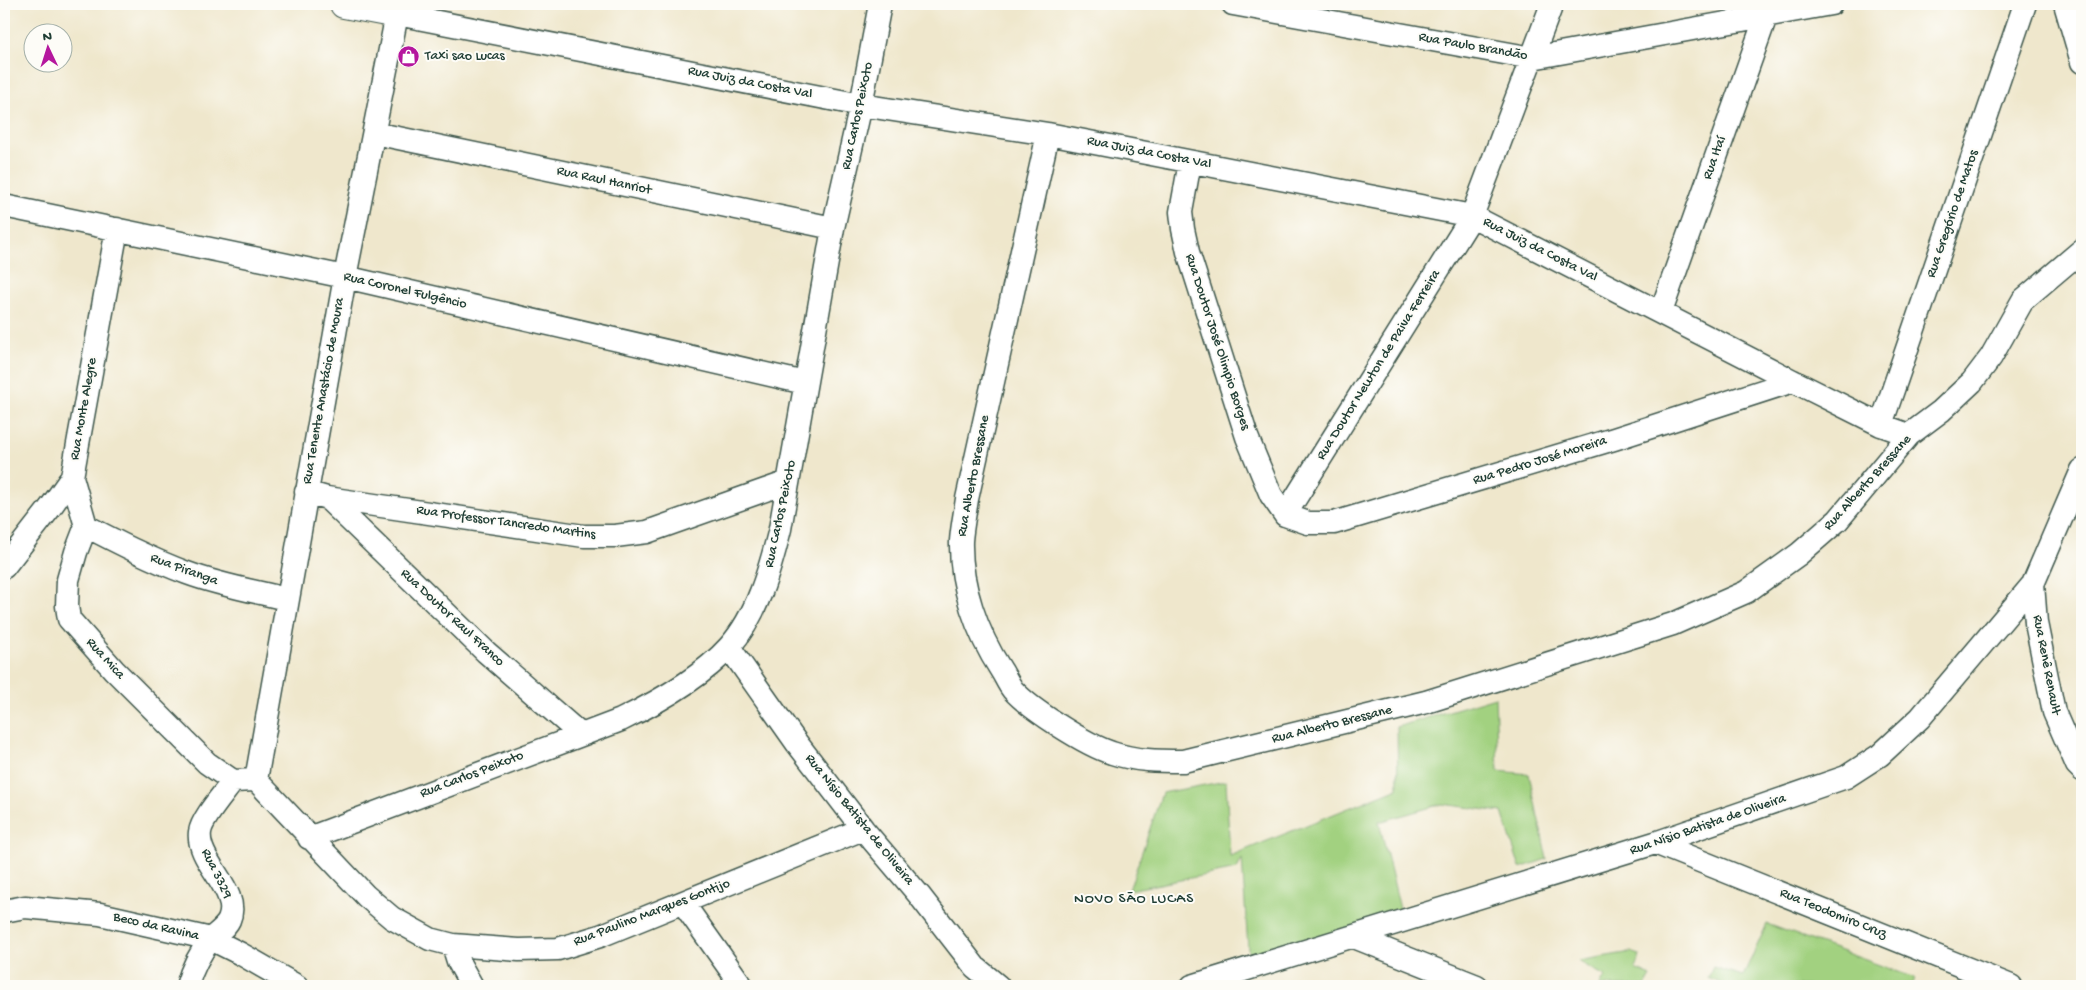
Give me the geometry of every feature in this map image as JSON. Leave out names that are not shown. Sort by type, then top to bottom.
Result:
[{"type":"street","name":"Rua Juiz da Costa Val","points":[[344,4],[398,9],[862,105],[1048,134],[1472,216],[1661,312],[1793,382],[1882,425],[1909,435]]},
{"type":"street","name":"Rua Carlos Peixoto","points":[[309,838],[621,720],[661,700],[698,674],[729,647],[752,612],[770,570],[780,529],[833,228],[862,105],[880,4]]},
{"type":"street","name":"Rua Paulo Brandão","points":[[1233,4],[1532,58],[1768,10],[1831,4]]},
{"type":"street","name":"Rua Doutor Newton de Paiva Ferreira","points":[[1285,516],[1472,216],[1552,4]]},
{"type":"street","name":"Rua Gregório de Matos","points":[[1882,425],[2025,4]]},
{"type":"street","points":[[2065,4],[2082,62]]},
{"type":"street","name":"Rua Tenente Anastácio de Moura","points":[[256,780],[287,599],[317,495],[345,277],[398,9]]},
{"type":"street","name":"Rua Itaí","points":[[1661,312],[1768,10]]},
{"type":"street","name":"Rua Raul Hanriot","points":[[374,133],[833,228]]},
{"type":"street","name":"Rua Alberto Bressane","points":[[1048,134],[967,499],[961,541],[964,581],[976,624],[991,655],[1013,690],[1046,717],[1110,753],[1146,761],[1183,761],[1426,702],[1674,624],[1746,592],[1798,554],[1838,520],[1909,435],[1941,411],[1972,382],[1991,357],[2023,300],[2082,250]]},
{"type":"street","name":"Rua Doutor José Olimpio Borges","points":[[1190,162],[1181,212],[1182,229],[1188,252],[1247,437],[1271,495],[1285,516]]},
{"type":"street","name":"Rua Coronel Fulgêncio","points":[[4,206],[345,277],[805,383]]},
{"type":"street","name":"Rua Monte Alegre","points":[[4,567],[72,477],[117,229]]},
{"type":"street","name":"Rua Pedro José Moreira","points":[[1285,516],[1308,523],[1334,523],[1605,442],[1793,382]]},
{"type":"street","name":"Rua Nísio Batista de Oliveira","points":[[1192,986],[1656,843],[1846,777],[1880,755],[1932,705],[2033,584],[2082,470]]},
{"type":"street","points":[[72,477],[86,526]]},
{"type":"street","name":"Rua Professor Tancredo Martins","points":[[317,495],[584,536],[615,536],[647,532],[788,482]]},
{"type":"street","name":"Rua Doutor Raul Franco","points":[[317,495],[486,652],[581,735]]},
{"type":"street","name":"Rua Piranga","points":[[86,526],[148,557],[188,573],[287,599]]},
{"type":"street","name":"Rua Mica","points":[[86,526],[68,580],[67,606],[69,619],[114,670],[164,721],[207,763],[233,781]]},
{"type":"street","name":"Rua Renê Renault","points":[[2033,584],[2036,623],[2054,712],[2077,765],[2082,770]]},
{"type":"street","name":"Rua Nísio Batista de Oliveira","points":[[729,647],[796,742],[863,830],[919,895],[969,960],[998,986]]},
{"type":"street","points":[[233,781],[256,780]]},
{"type":"street","name":"Rua Paulino Marques Gontijo","points":[[256,780],[366,896],[392,918],[430,939],[452,945],[519,950],[558,949],[600,936],[863,830]]},
{"type":"street","name":"Rua 3329","points":[[187,986],[193,967],[211,940],[229,920],[231,900],[200,842],[200,830],[233,781]]},
{"type":"street","name":"Rua Teodomiro Cruz","points":[[1656,843],[2011,986]]},
{"type":"street","points":[[683,902],[742,986]]},
{"type":"street","name":"Beco da Ravina","points":[[4,911],[25,907],[100,914],[211,940],[241,954],[297,986]]},
{"type":"street","points":[[1354,937],[1477,986]]},
{"type":"street","points":[[452,945],[458,962],[472,986]]},
{"type":"green space","points":[[1495,697],[1498,771],[1529,774],[1547,859],[1520,868],[1502,812],[1442,804],[1379,822],[1402,917],[1249,964],[1242,859],[1237,869],[1129,890],[1162,793],[1226,781],[1230,856],[1398,788],[1397,727]]},
{"type":"green space","points":[[1767,924],[1915,978],[1912,986],[1727,986],[1708,978],[1713,967],[1743,976]]},
{"type":"green space","points":[[1631,952],[1640,955],[1635,969],[1651,976],[1645,986],[1600,986],[1605,976],[1578,961]]},
{"type":"place","name":"Taxi sao Lucas","points":[[409,56]]},
{"type":"district","name":"NOVO SÃO LUCAS","points":[[1134,899]]}]
